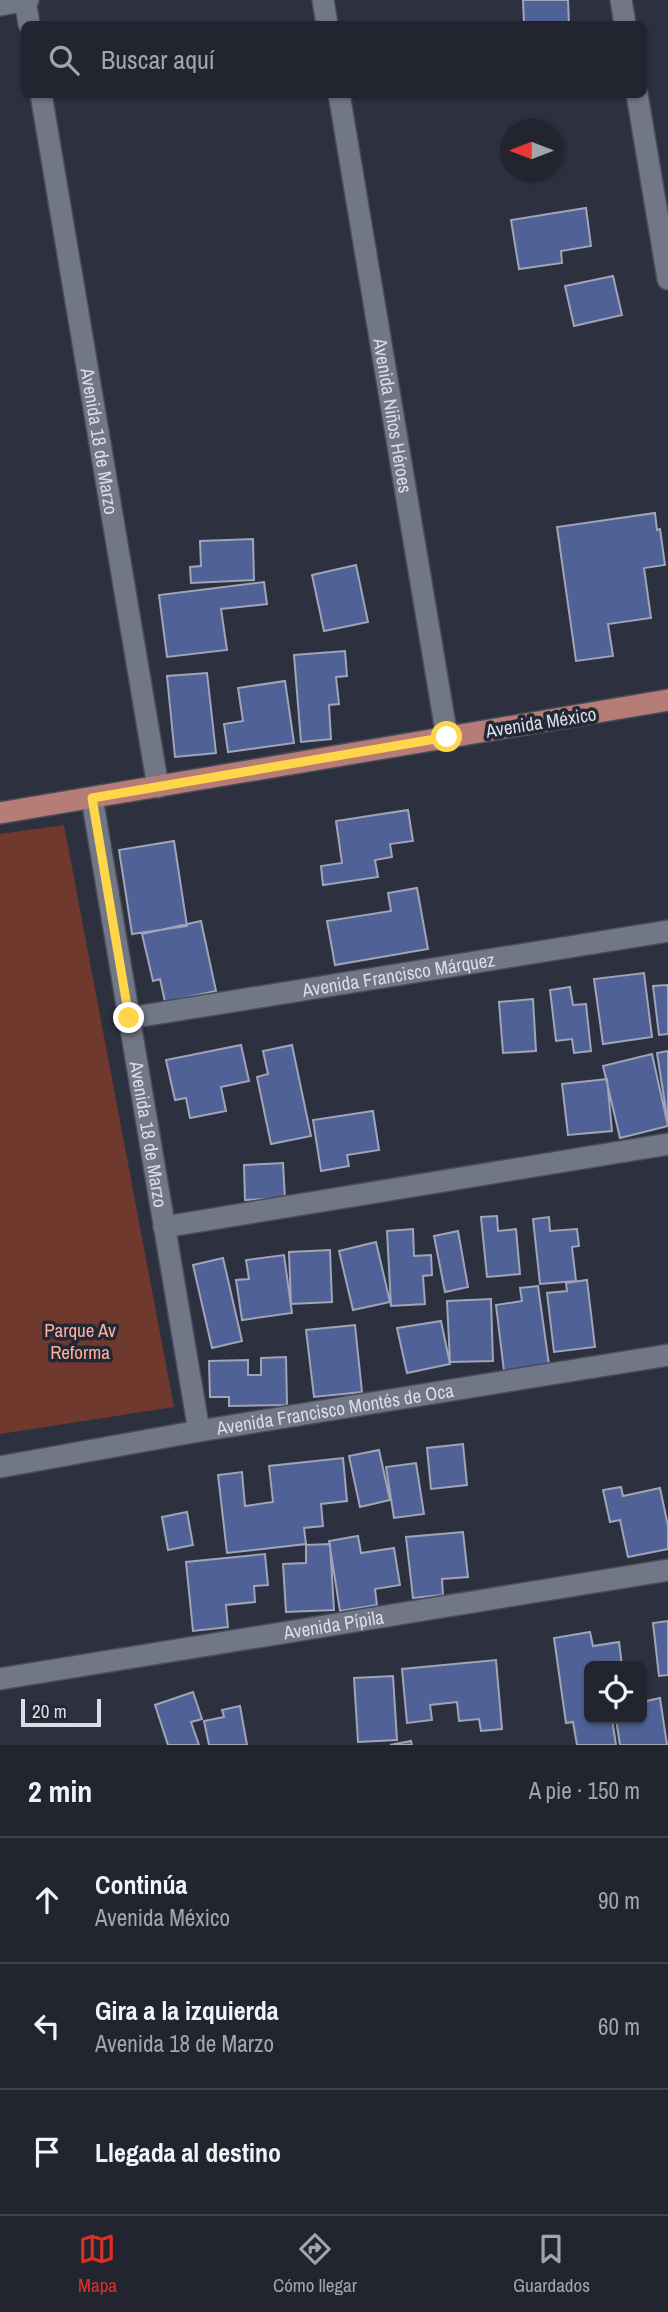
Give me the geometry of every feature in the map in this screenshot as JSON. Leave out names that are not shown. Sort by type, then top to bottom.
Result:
[{"type":"main road","name":"Avenida México","points":[[0,813],[668,701]]},
{"type":"street","points":[[0,5],[26,0],[29,21]]},
{"type":"street","points":[[323,0],[326,21]]},
{"type":"street","points":[[621,0],[624,21]]},
{"type":"street","name":"Avenida 18 de Marzo","points":[[42,98],[158,787]]},
{"type":"street","name":"Avenida Niños Héroes","points":[[340,98],[447,737]]},
{"type":"street","points":[[638,98],[668,279]]},
{"type":"street","name":"Avenida 18 de Marzo","points":[[92,798],[199,1431]]},
{"type":"street","name":"Avenida Francisco Márquez","points":[[129,1018],[668,931]]},
{"type":"street","points":[[164,1227],[668,1144]]},
{"type":"street","name":"Avenida Francisco Montés de Oca","points":[[0,1467],[199,1431],[668,1355]]},
{"type":"street","name":"Avenida Pípila","points":[[0,1679],[668,1570]]},
{"type":"green space","name":"Parque Av Reforma","points":[[64,825],[174,1407],[0,1434],[0,834]]},
{"type":"building","points":[[523,0],[568,0],[569,21],[524,21]]},
{"type":"building","points":[[586,208],[591,246],[561,251],[562,263],[519,269],[511,220]]},
{"type":"building","points":[[613,276],[622,315],[574,326],[565,286]]},
{"type":"building","points":[[655,513],[665,565],[644,568],[651,618],[608,624],[613,656],[576,661],[557,527]]},
{"type":"building","points":[[253,539],[254,580],[191,583],[190,567],[201,566],[200,541]]},
{"type":"building","points":[[356,565],[368,622],[324,631],[312,575]]},
{"type":"building","points":[[264,582],[267,604],[221,609],[227,650],[167,657],[159,595]]},
{"type":"building","points":[[345,651],[347,676],[336,677],[339,704],[329,705],[331,739],[301,742],[294,655]]},
{"type":"building","points":[[207,673],[216,753],[175,757],[167,676]]},
{"type":"building","points":[[285,681],[294,743],[228,752],[224,724],[243,721],[238,688]]},
{"type":"building","points":[[408,810],[413,841],[390,844],[392,857],[375,860],[378,877],[323,885],[321,866],[342,863],[336,821]]},
{"type":"building","points":[[174,841],[187,926],[132,934],[119,850]]},
{"type":"building","points":[[417,888],[428,949],[335,965],[327,921],[391,911],[388,893]]},
{"type":"building","points":[[201,921],[216,991],[165,1002],[160,979],[153,981],[142,934]]},
{"type":"building","points":[[644,973],[652,1037],[603,1044],[594,979]]},
{"type":"building","points":[[668,985],[668,1034],[659,1035],[653,986]]},
{"type":"building","points":[[570,987],[573,1005],[586,1004],[591,1051],[574,1053],[572,1039],[556,1041],[550,990]]},
{"type":"building","points":[[533,999],[536,1051],[503,1053],[499,1002]]},
{"type":"building","points":[[241,1045],[249,1081],[221,1087],[226,1111],[190,1118],[186,1098],[175,1100],[166,1060]]},
{"type":"building","points":[[292,1045],[311,1136],[271,1144],[257,1077],[268,1074],[263,1051]]},
{"type":"building","points":[[668,1051],[668,1123],[657,1053]]},
{"type":"building","points":[[652,1054],[668,1126],[620,1138],[603,1066]]},
{"type":"building","points":[[607,1079],[612,1131],[568,1135],[562,1084]]},
{"type":"building","points":[[373,1111],[379,1150],[347,1155],[349,1166],[321,1171],[313,1120]]},
{"type":"building","points":[[283,1163],[285,1198],[245,1200],[244,1165]]},
{"type":"building","points":[[497,1216],[498,1231],[516,1229],[520,1274],[487,1277],[481,1217]]},
{"type":"building","points":[[549,1217],[550,1231],[577,1229],[579,1246],[572,1247],[576,1281],[540,1284],[533,1219]]},
{"type":"building","points":[[413,1229],[414,1256],[431,1255],[432,1275],[423,1276],[425,1304],[391,1306],[387,1231]]},
{"type":"building","points":[[458,1231],[468,1287],[445,1292],[434,1236]]},
{"type":"building","points":[[376,1242],[390,1302],[353,1310],[339,1251]]},
{"type":"building","points":[[330,1250],[332,1302],[291,1304],[289,1252]]},
{"type":"building","points":[[284,1255],[292,1313],[242,1320],[236,1280],[249,1279],[246,1260]]},
{"type":"building","points":[[223,1258],[242,1341],[212,1348],[193,1265]]},
{"type":"building","points":[[587,1280],[595,1347],[554,1352],[547,1293],[567,1291],[566,1283]]},
{"type":"building","points":[[538,1286],[549,1365],[504,1371],[496,1305],[522,1301],[520,1288]]},
{"type":"building","points":[[491,1299],[493,1361],[450,1362],[447,1301]]},
{"type":"building","points":[[441,1321],[450,1364],[407,1373],[397,1328]]},
{"type":"building","points":[[355,1325],[362,1392],[314,1397],[306,1330]]},
{"type":"building","points":[[286,1357],[287,1405],[229,1406],[229,1397],[210,1397],[209,1361],[248,1360],[248,1375],[261,1375],[261,1358]]},
{"type":"building","points":[[463,1444],[467,1485],[431,1489],[427,1448]]},
{"type":"building","points":[[379,1450],[390,1500],[360,1507],[349,1456]]},
{"type":"building","points":[[343,1458],[347,1501],[321,1504],[323,1526],[304,1528],[306,1544],[227,1553],[218,1475],[242,1472],[245,1506],[273,1502],[269,1466]]},
{"type":"building","points":[[416,1463],[424,1514],[394,1518],[386,1467]]},
{"type":"building","points":[[621,1487],[623,1496],[660,1488],[668,1526],[668,1549],[628,1557],[620,1520],[610,1522],[603,1490]]},
{"type":"building","points":[[187,1512],[193,1545],[168,1550],[162,1517]]},
{"type":"building","points":[[463,1532],[468,1577],[442,1579],[443,1595],[413,1598],[406,1537]]},
{"type":"building","points":[[358,1536],[361,1553],[394,1548],[400,1585],[375,1589],[377,1605],[340,1611],[329,1541]]},
{"type":"building","points":[[330,1544],[334,1610],[286,1612],[283,1564],[306,1563],[306,1545]]},
{"type":"building","points":[[265,1554],[268,1585],[254,1586],[255,1602],[226,1605],[228,1627],[193,1631],[186,1562]]},
{"type":"building","points":[[668,1621],[668,1675],[659,1676],[653,1623]]},
{"type":"building","points":[[590,1632],[593,1646],[619,1642],[621,1661],[584,1661],[584,1724],[613,1724],[616,1745],[577,1745],[573,1722],[566,1723],[554,1638]]},
{"type":"building","points":[[496,1660],[502,1729],[481,1731],[479,1719],[459,1721],[457,1702],[430,1705],[432,1720],[407,1723],[402,1669]]},
{"type":"building","points":[[393,1676],[397,1740],[358,1742],[354,1678]]},
{"type":"building","points":[[193,1692],[202,1719],[191,1722],[199,1745],[168,1745],[155,1705]]},
{"type":"building","points":[[660,1698],[667,1745],[620,1745],[617,1724],[647,1724],[647,1701]]},
{"type":"building","points":[[240,1706],[247,1745],[209,1745],[204,1721],[224,1717],[222,1710]]},
{"type":"building","points":[[411,1741],[412,1745],[390,1745]]},
{"type":"route","points":[[129,1018],[92,798],[447,737]]}]
